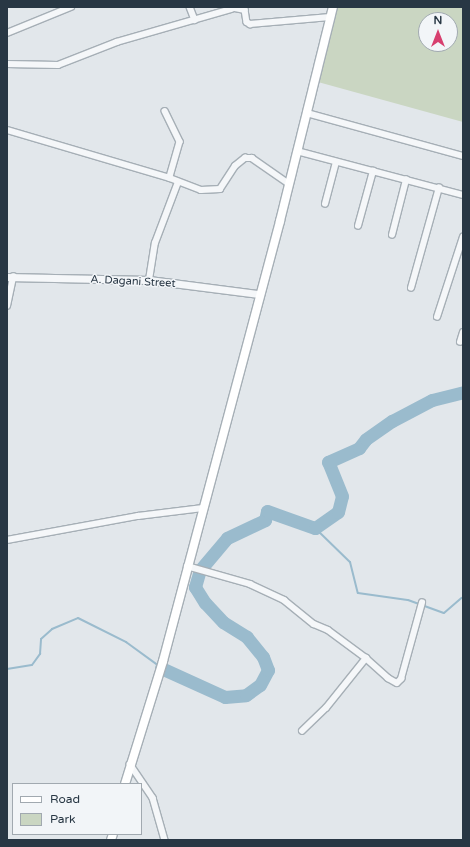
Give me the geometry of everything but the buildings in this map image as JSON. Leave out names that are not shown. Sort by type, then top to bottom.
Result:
[{"type":"main road","points":[[125,783],[160,673],[190,567],[203,508],[307,113],[333,7]]},
{"type":"street","points":[[7,33],[71,7]]},
{"type":"street","points":[[190,7],[195,20]]},
{"type":"street","points":[[7,64],[58,65],[117,42],[195,20],[231,8],[244,10],[247,22],[250,24],[330,18]]},
{"type":"street","points":[[165,111],[180,142],[170,178]]},
{"type":"street","points":[[307,113],[463,156]]},
{"type":"street","points":[[7,130],[170,178],[201,190],[220,190],[235,166],[244,158],[252,158],[288,183]]},
{"type":"street","points":[[297,150],[336,162],[463,195]]},
{"type":"street","points":[[325,204],[336,162]]},
{"type":"street","points":[[358,226],[373,171]]},
{"type":"street","points":[[392,235],[406,180]]},
{"type":"street","points":[[149,280],[155,243],[178,182]]},
{"type":"street","points":[[411,288],[439,188]]},
{"type":"street","points":[[437,317],[463,237]]},
{"type":"street","points":[[7,306],[10,277]]},
{"type":"street","name":"A. Dagani Street","points":[[10,277],[149,280],[259,294]]},
{"type":"street","points":[[460,342],[463,332]]},
{"type":"street","points":[[7,540],[138,516],[203,508]]},
{"type":"street","points":[[190,567],[266,590],[366,658],[388,678],[400,682],[422,603]]},
{"type":"street","points":[[302,731],[326,708],[366,658]]},
{"type":"street","points":[[130,764],[153,798],[165,840]]},
{"type":"green space","points":[[337,7],[463,7],[463,122],[318,82]]},
{"type":"waterway","points":[[161,668],[225,697],[246,695],[260,685],[268,670],[263,657],[247,637],[223,622],[205,603],[195,587],[200,570],[227,538],[265,520],[267,511],[315,528],[338,512],[342,496],[328,462],[359,448],[366,439],[392,421],[432,400],[463,392]]},
{"type":"waterway","points":[[315,528],[350,562],[358,593],[408,600],[444,613],[461,598]]},
{"type":"waterway","points":[[7,669],[32,665],[40,654],[41,639],[52,629],[78,618],[126,642],[159,666]]}]
